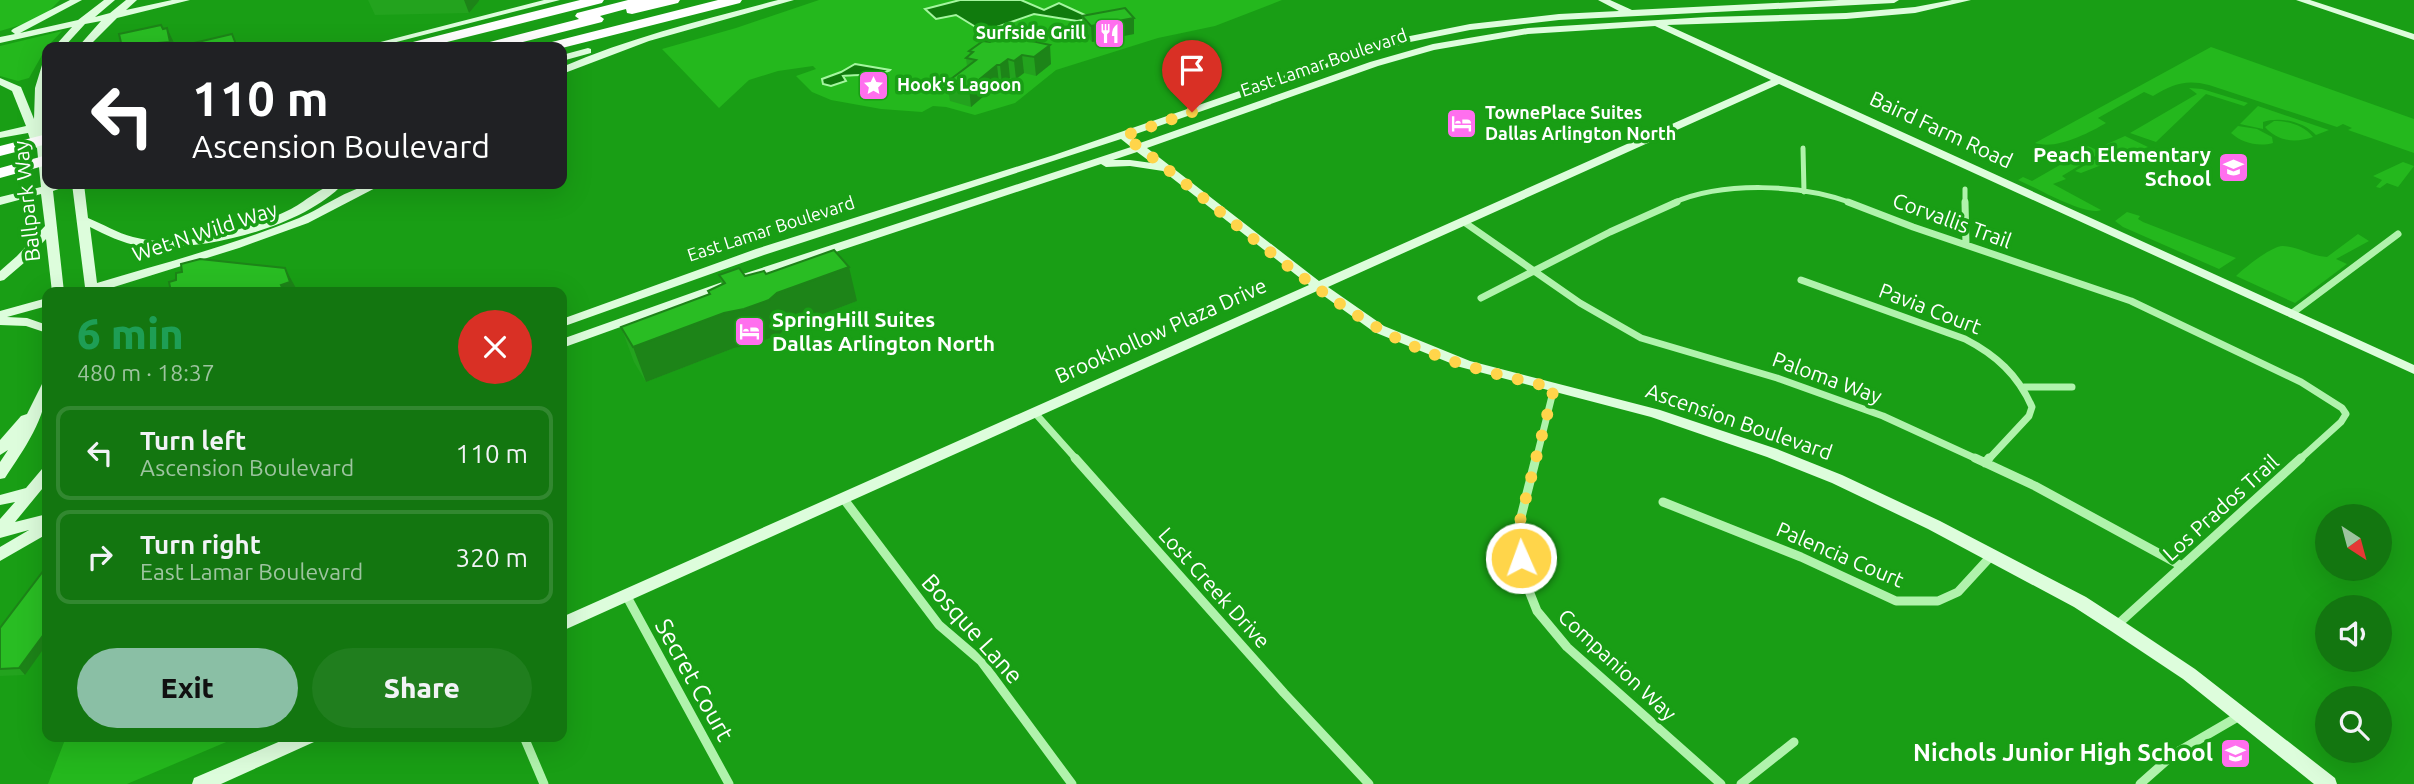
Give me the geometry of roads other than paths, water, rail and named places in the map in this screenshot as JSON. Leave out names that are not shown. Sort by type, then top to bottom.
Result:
[{"type":"highway","points":[[430,42],[597,0]]},
{"type":"highway","points":[[465,42],[630,0]]},
{"type":"highway","points":[[478,42],[644,0]]},
{"type":"highway","points":[[507,42],[673,0]]},
{"type":"highway","points":[[534,35],[695,0]]},
{"type":"highway","points":[[567,42],[735,0]]},
{"type":"highway","points":[[0,142],[42,134]]},
{"type":"highway","points":[[0,151],[42,140]]},
{"type":"highway","points":[[0,161],[42,159]]},
{"type":"highway","points":[[0,166],[42,160]]},
{"type":"highway","points":[[0,173],[42,160]]},
{"type":"highway","points":[[0,186],[42,161]]},
{"type":"main road","points":[[66,25],[69,12],[77,0]]},
{"type":"main road","points":[[0,40],[77,0]]},
{"type":"main road","points":[[64,42],[82,22],[110,0]]},
{"type":"main road","points":[[87,42],[101,26],[132,0]]},
{"type":"main road","points":[[0,40],[185,0]]},
{"type":"main road","points":[[386,42],[555,0]]},
{"type":"main road","points":[[567,57],[789,0]]},
{"type":"main road","points":[[1590,15],[1598,8],[1595,0]]},
{"type":"main road","name":"Baird Farm Road","points":[[1603,0],[2414,370]]},
{"type":"main road","name":"East Lamar Boulevard","points":[[567,321],[737,260],[1124,136],[1375,48],[1471,27],[1590,15],[1894,0]]},
{"type":"main road","points":[[1902,0],[1915,10]]},
{"type":"main road","name":"East Lamar Boulevard","points":[[567,342],[751,276],[1066,172],[1391,58],[1433,47],[1507,33],[1707,20],[1846,16],[1915,10],[1966,0]]},
{"type":"main road","points":[[2301,0],[2414,37]]},
{"type":"main road","points":[[1707,20],[1696,30],[1707,47]]},
{"type":"main road","points":[[567,69],[666,32]]},
{"type":"main road","points":[[1375,48],[1391,58]]},
{"type":"main road","name":"Brookhollow Plaza Drive","points":[[567,622],[1780,80]]},
{"type":"main road","points":[[0,81],[17,89],[24,113],[42,151]]},
{"type":"main road","name":"Ballpark Way","points":[[42,81],[38,110],[42,134]]},
{"type":"main road","points":[[0,135],[42,126]]},
{"type":"main road","name":"Ascension Boulevard","points":[[1124,136],[1318,286],[1380,329],[1406,342],[1465,364],[1655,413],[1772,453],[1850,485],[1993,555],[2117,626],[2189,674],[2328,784]]},
{"type":"main road","points":[[1066,172],[1110,163],[1169,170]]},
{"type":"main road","points":[[0,201],[47,189]]},
{"type":"main road","name":"Ballpark Way","points":[[47,189],[57,287]]},
{"type":"main road","points":[[84,220],[136,242],[199,240],[234,233],[274,220],[308,205],[330,189]]},
{"type":"main road","name":"Wet N Wild Way","points":[[101,287],[304,220],[367,189]]},
{"type":"main road","points":[[79,190],[84,220],[88,287]]},
{"type":"main road","points":[[0,277],[21,259],[50,227]]},
{"type":"main road","points":[[125,287],[160,268]]},
{"type":"main road","points":[[0,315],[42,303]]},
{"type":"main road","points":[[0,321],[27,322],[42,327]]},
{"type":"main road","points":[[0,474],[42,397]]},
{"type":"main road","points":[[0,450],[38,405]]},
{"type":"main road","points":[[0,500],[40,490]]},
{"type":"main road","points":[[0,531],[40,490]]},
{"type":"main road","points":[[0,531],[42,521]]},
{"type":"main road","points":[[0,555],[42,530]]},
{"type":"main road","points":[[201,784],[223,780],[299,742]]},
{"type":"street","points":[[1803,148],[1804,192]]},
{"type":"street","name":"Corvallis Trail","points":[[1481,298],[1659,208],[1694,194],[1742,187],[1804,192],[1838,198],[2131,301],[2301,382],[2335,402],[2346,414]]},
{"type":"street","points":[[1965,190],[1966,245]]},
{"type":"street","name":"Paloma Way","points":[[1464,222],[1601,317],[1641,338],[1737,365],[1883,416],[2081,509],[2182,566]]},
{"type":"street","points":[[2291,314],[2398,234]]},
{"type":"street","name":"Pavia Court","points":[[1801,280],[1973,343],[2010,369],[2024,387]]},
{"type":"street","points":[[1985,463],[2029,416],[2032,407],[2024,387],[2072,387]]},
{"type":"street","name":"Companion Way","points":[[1554,388],[1519,525],[1521,558],[1527,586],[1537,611],[1567,647],[1721,784]]},
{"type":"street","name":"Lost Creek Drive","points":[[1035,413],[1369,784]]},
{"type":"street","name":"Los Prados Trail","points":[[2117,626],[2341,422],[2346,414]]},
{"type":"street","name":"Bosque Lane","points":[[843,498],[939,625],[981,661],[1072,784]]},
{"type":"street","name":"Palencia Court","points":[[1663,502],[1801,557],[1896,601],[1938,601],[1958,592],[1993,555]]},
{"type":"street","name":"Secret Court","points":[[626,596],[729,784]]},
{"type":"street","points":[[2140,784],[2191,741],[2241,715]]},
{"type":"street","points":[[526,742],[544,784]]},
{"type":"street","points":[[1741,784],[1794,742]]},
{"type":"place","name":"Surfside Grill","points":[[1109,33]]},
{"type":"place","name":"Hook's Lagoon","points":[[874,85]]},
{"type":"place","name":"TownePlace Suites Dallas Arlington North","points":[[1462,123]]},
{"type":"place","name":"Peach Elementary School","points":[[2234,167]]},
{"type":"place","name":"SpringHill Suites Dallas Arlington North","points":[[749,332]]},
{"type":"place","name":"Nichols Junior High School","points":[[2236,753]]}]
